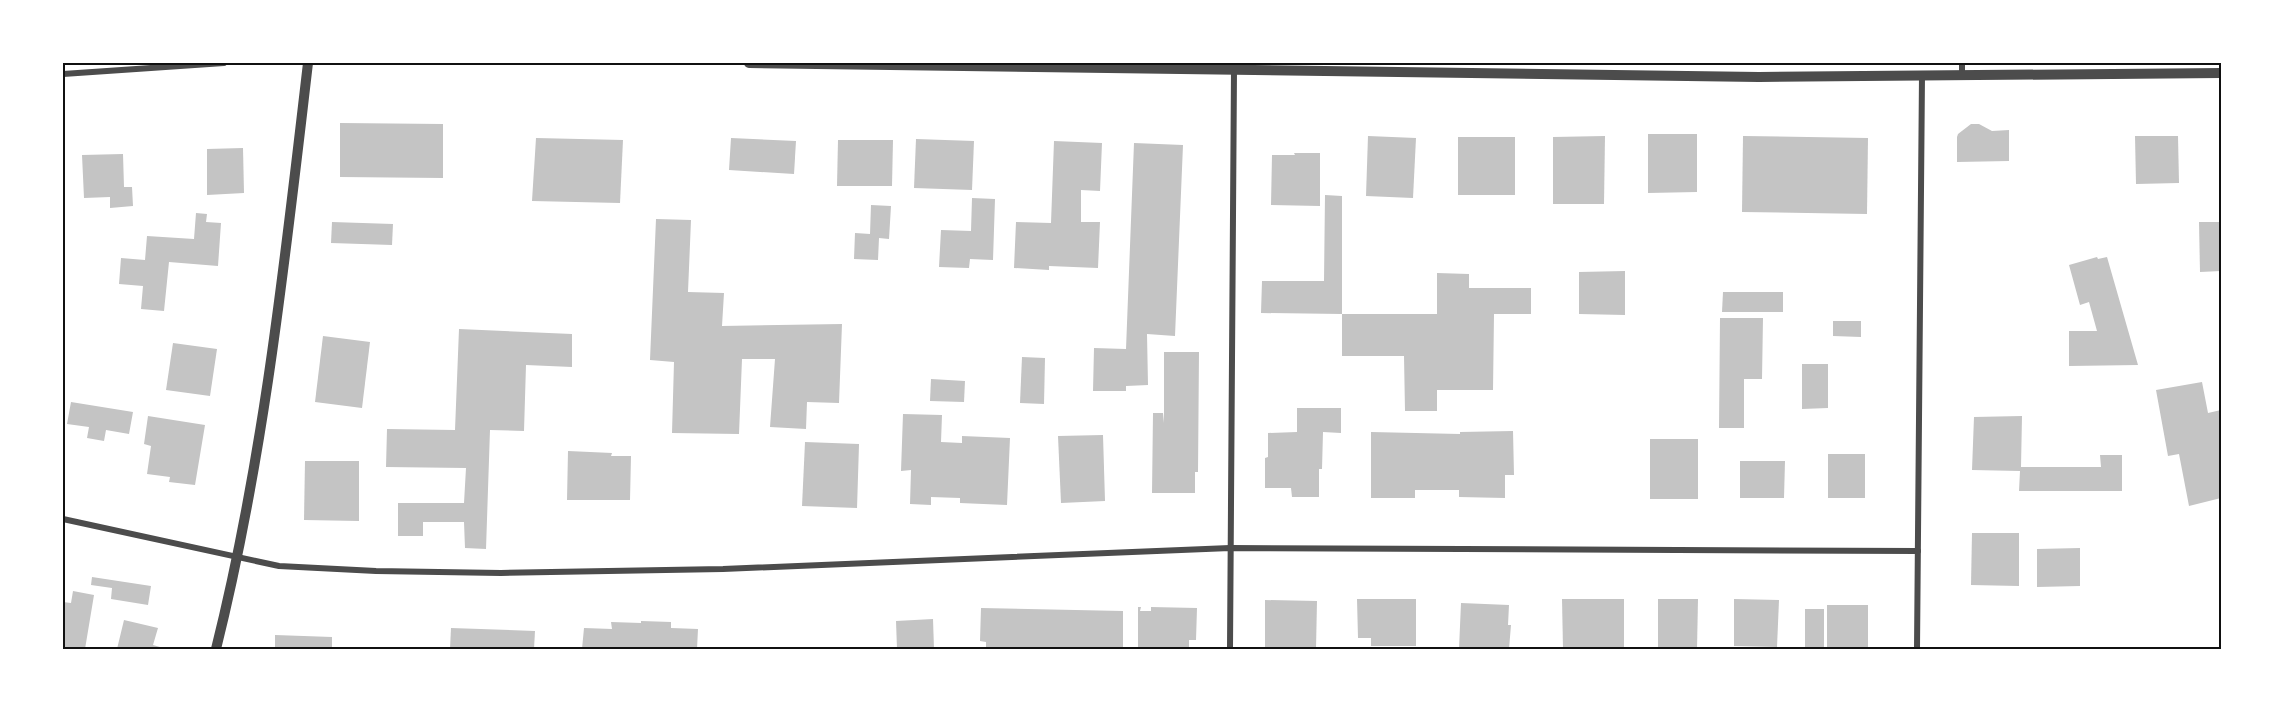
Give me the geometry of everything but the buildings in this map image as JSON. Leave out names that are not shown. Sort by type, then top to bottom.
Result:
[{"type":"street","points":[[63,74],[224,63]]},
{"type":"street","points":[[216,649],[236,557],[267,379],[301,132],[308,63]]},
{"type":"street","points":[[749,63],[1759,77],[2221,73]]},
{"type":"street","points":[[1962,63],[1962,75]]},
{"type":"street","points":[[1230,649],[1234,70]]},
{"type":"street","points":[[1917,649],[1922,75]]},
{"type":"street","points":[[63,519],[279,566],[501,573],[723,569],[1230,548],[1918,551]]}]
